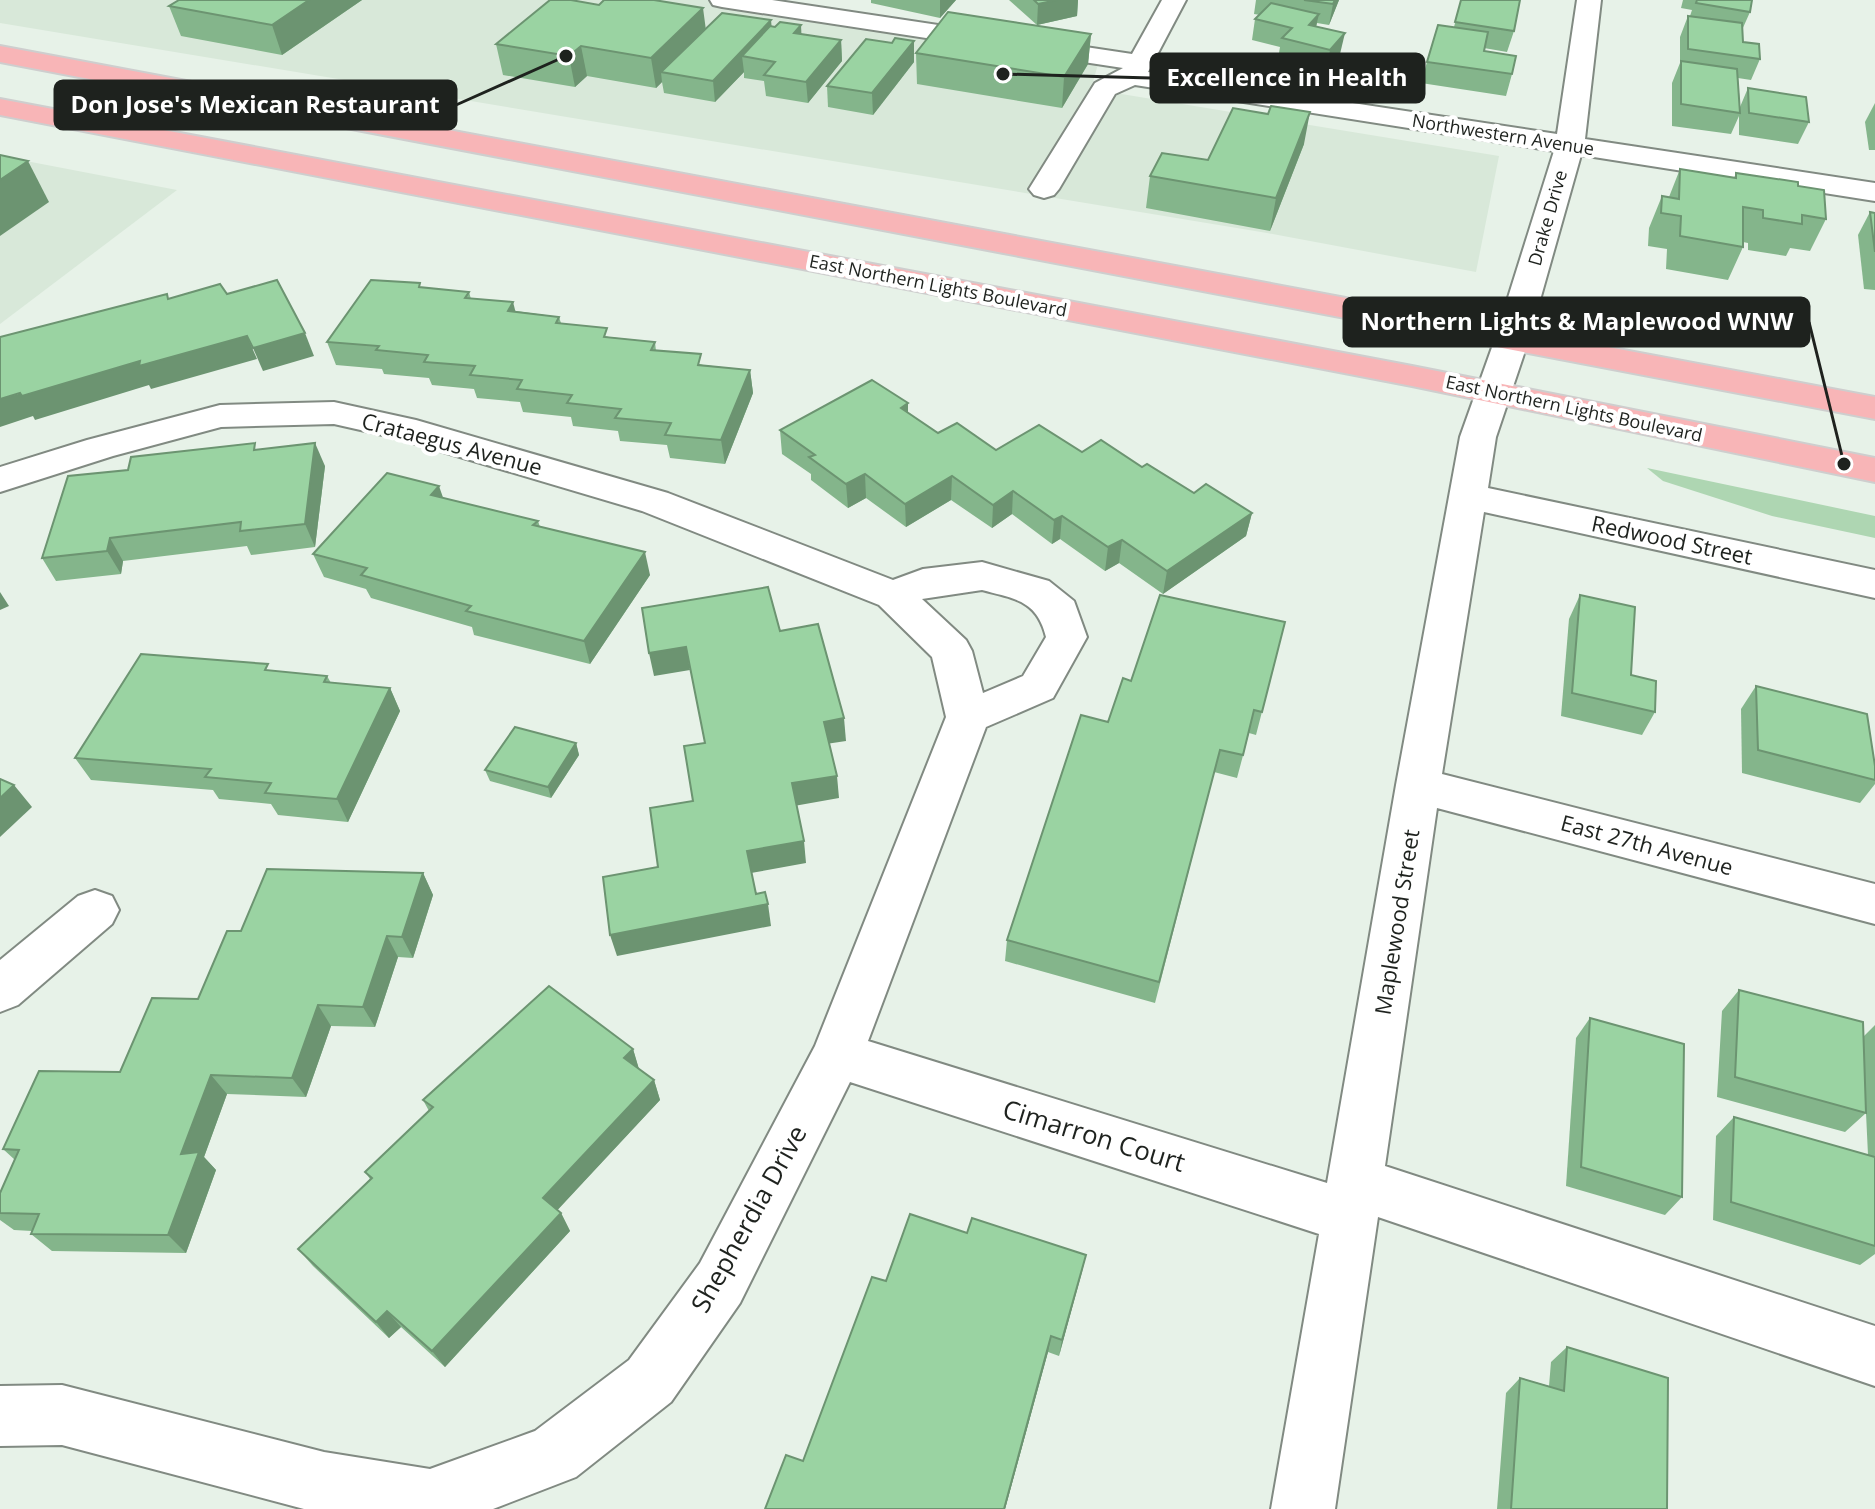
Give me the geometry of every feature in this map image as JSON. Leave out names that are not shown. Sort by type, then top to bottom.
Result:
[{"type":"main road","points":[[0,54],[1875,408]]},
{"type":"main road","name":"East Northern Lights Boulevard","points":[[0,107],[1494,393],[1875,470]]},
{"type":"street","name":"Northwestern Avenue","points":[[722,0],[1570,145],[1875,192]]},
{"type":"street","points":[[1044,189],[1105,89],[1136,70],[1174,0]]},
{"type":"street","name":"Drake Drive","points":[[1512,339],[1570,145],[1589,0]]},
{"type":"street","name":"Maplewood Street","points":[[1303,1509],[1418,785],[1478,437],[1512,339]]},
{"type":"street","name":"Crataegus Avenue","points":[[0,480],[100,448],[220,416],[334,413],[403,428],[655,502],[893,595]]},
{"type":"street","name":"Redwood Street","points":[[1468,496],[1875,584]]},
{"type":"street","points":[[982,576],[1035,591],[1060,611],[1067,637],[1038,687],[968,717],[951,651],[893,595],[923,583],[982,576]]},
{"type":"street","name":"Shepherdia Drive","points":[[0,1416],[62,1415],[324,1483],[430,1501],[554,1455],[650,1381],[720,1283],[837,1055],[968,717]]},
{"type":"street","name":"East 27th Avenue","points":[[1418,785],[1875,904]]},
{"type":"street","points":[[0,990],[95,910]]},
{"type":"street","name":"Cimarron Court","points":[[837,1055],[1353,1200],[1875,1356]]},
{"type":"shaded area","points":[[0,0],[709,0],[1098,64],[1091,89],[1499,156],[1476,272],[1267,233],[0,23]]},
{"type":"shaded area","points":[[0,156],[177,190],[0,324]]},
{"type":"green space","points":[[1647,468],[1875,516],[1875,538],[1772,516],[1663,481]]},
{"type":"building","points":[[179,0],[309,0],[272,25],[169,6]]},
{"type":"building","points":[[550,0],[599,5],[604,0],[654,0],[703,8],[651,58],[581,46],[569,56],[496,44]]},
{"type":"building","points":[[1034,0],[1057,0],[1038,4]]},
{"type":"building","points":[[1304,0],[1335,0],[1333,4]]},
{"type":"building","points":[[1461,0],[1520,0],[1514,31],[1455,22]]},
{"type":"building","points":[[1697,0],[1752,0],[1750,12],[1696,3]]},
{"type":"building","points":[[1271,3],[1319,14],[1309,25],[1345,33],[1330,50],[1282,38],[1292,28],[1255,19]]},
{"type":"building","points":[[948,12],[1091,34],[1064,77],[916,53]]},
{"type":"building","points":[[722,13],[771,20],[713,81],[661,72]]},
{"type":"building","points":[[1688,16],[1742,23],[1743,42],[1759,44],[1760,59],[1688,49]]},
{"type":"building","points":[[780,22],[801,25],[794,33],[841,40],[806,82],[764,75],[775,62],[742,56],[770,26],[775,27]]},
{"type":"building","points":[[1438,25],[1488,32],[1484,51],[1516,56],[1512,74],[1427,62]]},
{"type":"building","points":[[895,38],[914,41],[872,93],[827,86],[866,39],[892,43]]},
{"type":"building","points":[[1681,61],[1737,69],[1740,113],[1681,104]]},
{"type":"building","points":[[1748,88],[1806,97],[1809,122],[1749,113]]},
{"type":"building","points":[[1271,106],[1310,112],[1276,198],[1150,176],[1162,153],[1208,160],[1233,108],[1268,114]]},
{"type":"building","points":[[0,155],[28,161],[0,180]]},
{"type":"building","points":[[1680,169],[1736,178],[1736,173],[1798,182],[1798,186],[1824,190],[1826,219],[1802,215],[1802,224],[1763,218],[1763,210],[1743,207],[1743,247],[1680,236],[1681,216],[1661,213],[1662,196],[1679,199]]},
{"type":"building","points":[[1870,212],[1875,213],[1875,252]]},
{"type":"building","points":[[277,280],[305,333],[253,348],[247,336],[139,366],[140,361],[22,396],[20,393],[0,399],[0,337],[167,294],[168,299],[220,284],[227,294]]},
{"type":"building","points":[[371,280],[420,283],[419,287],[469,292],[465,298],[513,302],[508,311],[559,317],[556,323],[607,328],[604,337],[655,342],[651,350],[701,354],[698,365],[750,370],[721,440],[665,435],[671,423],[615,418],[621,409],[567,403],[572,395],[517,389],[522,380],[470,375],[475,366],[424,362],[428,355],[376,350],[379,346],[327,342]]},
{"type":"building","points":[[872,380],[908,403],[901,408],[938,433],[957,423],[996,450],[1039,425],[1082,452],[1101,440],[1142,467],[1147,464],[1194,493],[1206,484],[1252,513],[1167,571],[1122,540],[1108,547],[1062,516],[1054,520],[1013,491],[993,505],[952,476],[905,504],[865,474],[846,484],[809,457],[815,455],[780,430]]},
{"type":"building","points":[[255,443],[254,450],[315,443],[305,524],[240,531],[241,522],[110,538],[107,551],[42,558],[68,476],[128,470],[131,457]]},
{"type":"building","points":[[387,473],[439,486],[431,495],[538,521],[533,525],[645,552],[584,641],[466,611],[471,606],[361,575],[367,568],[313,554]]},
{"type":"building","points":[[768,587],[780,631],[818,624],[844,718],[824,722],[837,776],[792,783],[804,841],[747,851],[756,894],[765,892],[768,904],[610,935],[603,877],[658,867],[650,808],[693,801],[684,746],[705,743],[686,647],[649,653],[642,608]]},
{"type":"building","points":[[1160,595],[1285,622],[1262,712],[1254,710],[1243,755],[1220,750],[1159,982],[1007,940],[1081,715],[1108,722],[1123,678],[1131,681]]},
{"type":"building","points":[[1580,595],[1635,607],[1631,675],[1656,681],[1655,712],[1572,693]]},
{"type":"building","points":[[141,654],[268,664],[265,670],[327,676],[324,682],[390,688],[337,799],[265,793],[271,783],[205,777],[211,769],[75,758]]},
{"type":"building","points":[[1756,686],[1867,714],[1875,780],[1758,750]]},
{"type":"building","points":[[515,727],[576,743],[548,787],[485,770]]},
{"type":"building","points":[[0,779],[14,785],[0,798]]},
{"type":"building","points":[[267,869],[423,873],[402,937],[387,936],[363,1007],[318,1005],[292,1078],[211,1075],[181,1154],[199,1152],[168,1235],[31,1234],[39,1214],[0,1213],[0,1193],[19,1150],[3,1149],[39,1071],[120,1072],[152,998],[198,999],[227,931],[241,931]]},
{"type":"building","points":[[549,986],[633,1049],[624,1058],[654,1080],[543,1198],[561,1213],[432,1351],[387,1311],[376,1322],[298,1249],[372,1178],[365,1172],[433,1107],[423,1100]]},
{"type":"building","points":[[1739,990],[1863,1022],[1866,1113],[1735,1077]]},
{"type":"building","points":[[1590,1018],[1684,1044],[1682,1197],[1581,1167]]},
{"type":"building","points":[[1734,1117],[1875,1157],[1875,1246],[1731,1202]]},
{"type":"building","points":[[910,1214],[967,1233],[972,1218],[1086,1255],[1062,1340],[1051,1336],[1004,1509],[765,1509],[786,1455],[803,1461],[872,1277],[886,1281]]},
{"type":"building","points":[[1567,1347],[1668,1378],[1667,1509],[1511,1509],[1520,1378],[1564,1391]]},
{"type":"place","name":"Don Jose's Mexican Restaurant","points":[[566,56]]},
{"type":"place","name":"Excellence in Health","points":[[1003,74]]},
{"type":"place","name":"Northern Lights & Maplewood WNW","points":[[1844,464]]}]
